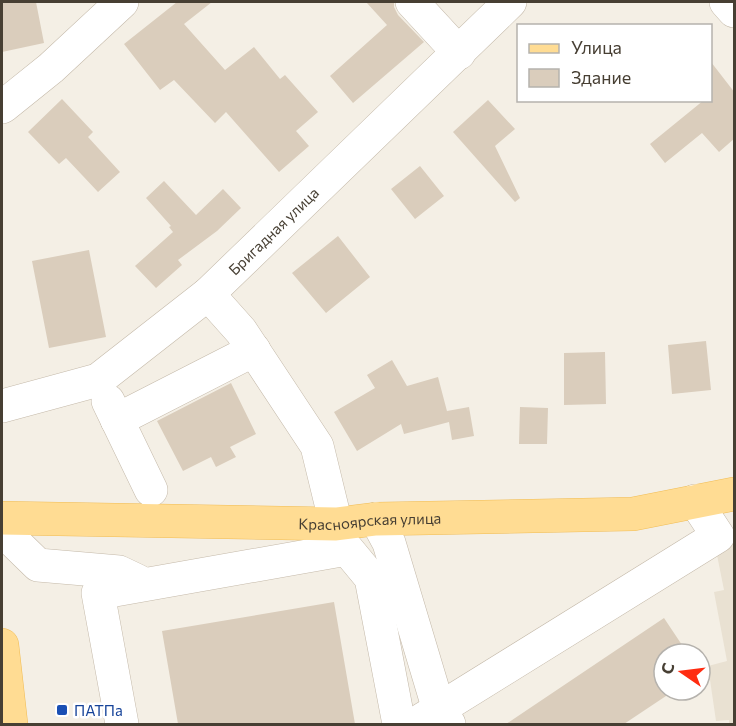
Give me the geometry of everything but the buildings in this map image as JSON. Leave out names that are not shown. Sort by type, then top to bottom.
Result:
[{"type":"main road","name":"Красноярская улица","points":[[2,518],[341,536],[383,531],[633,514],[735,494]]},
{"type":"main road","points":[[2,645],[7,706]]},
{"type":"street","points":[[2,107],[51,68],[122,2]]},
{"type":"street","points":[[412,2],[459,53]]},
{"type":"street","name":"Бригадная улица","points":[[2,406],[98,380],[208,294],[510,2]]},
{"type":"street","points":[[726,2],[735,11]]},
{"type":"street","points":[[208,294],[241,331],[317,446],[341,536],[371,578],[399,724]]},
{"type":"street","points":[[117,420],[254,350]]},
{"type":"street","points":[[98,380],[151,490]]},
{"type":"street","points":[[383,531],[434,720],[718,536],[695,501]]},
{"type":"street","points":[[2,530],[38,565],[119,572],[145,585]]},
{"type":"street","points":[[122,724],[98,593],[145,585],[341,536]]},
{"type":"shaded area","points":[[734,540],[734,724],[729,724],[729,720],[716,721],[712,694],[712,665],[727,661],[714,592],[724,590],[716,550]]},
{"type":"place","name":"ПАТПа","points":[[62,710]]}]
